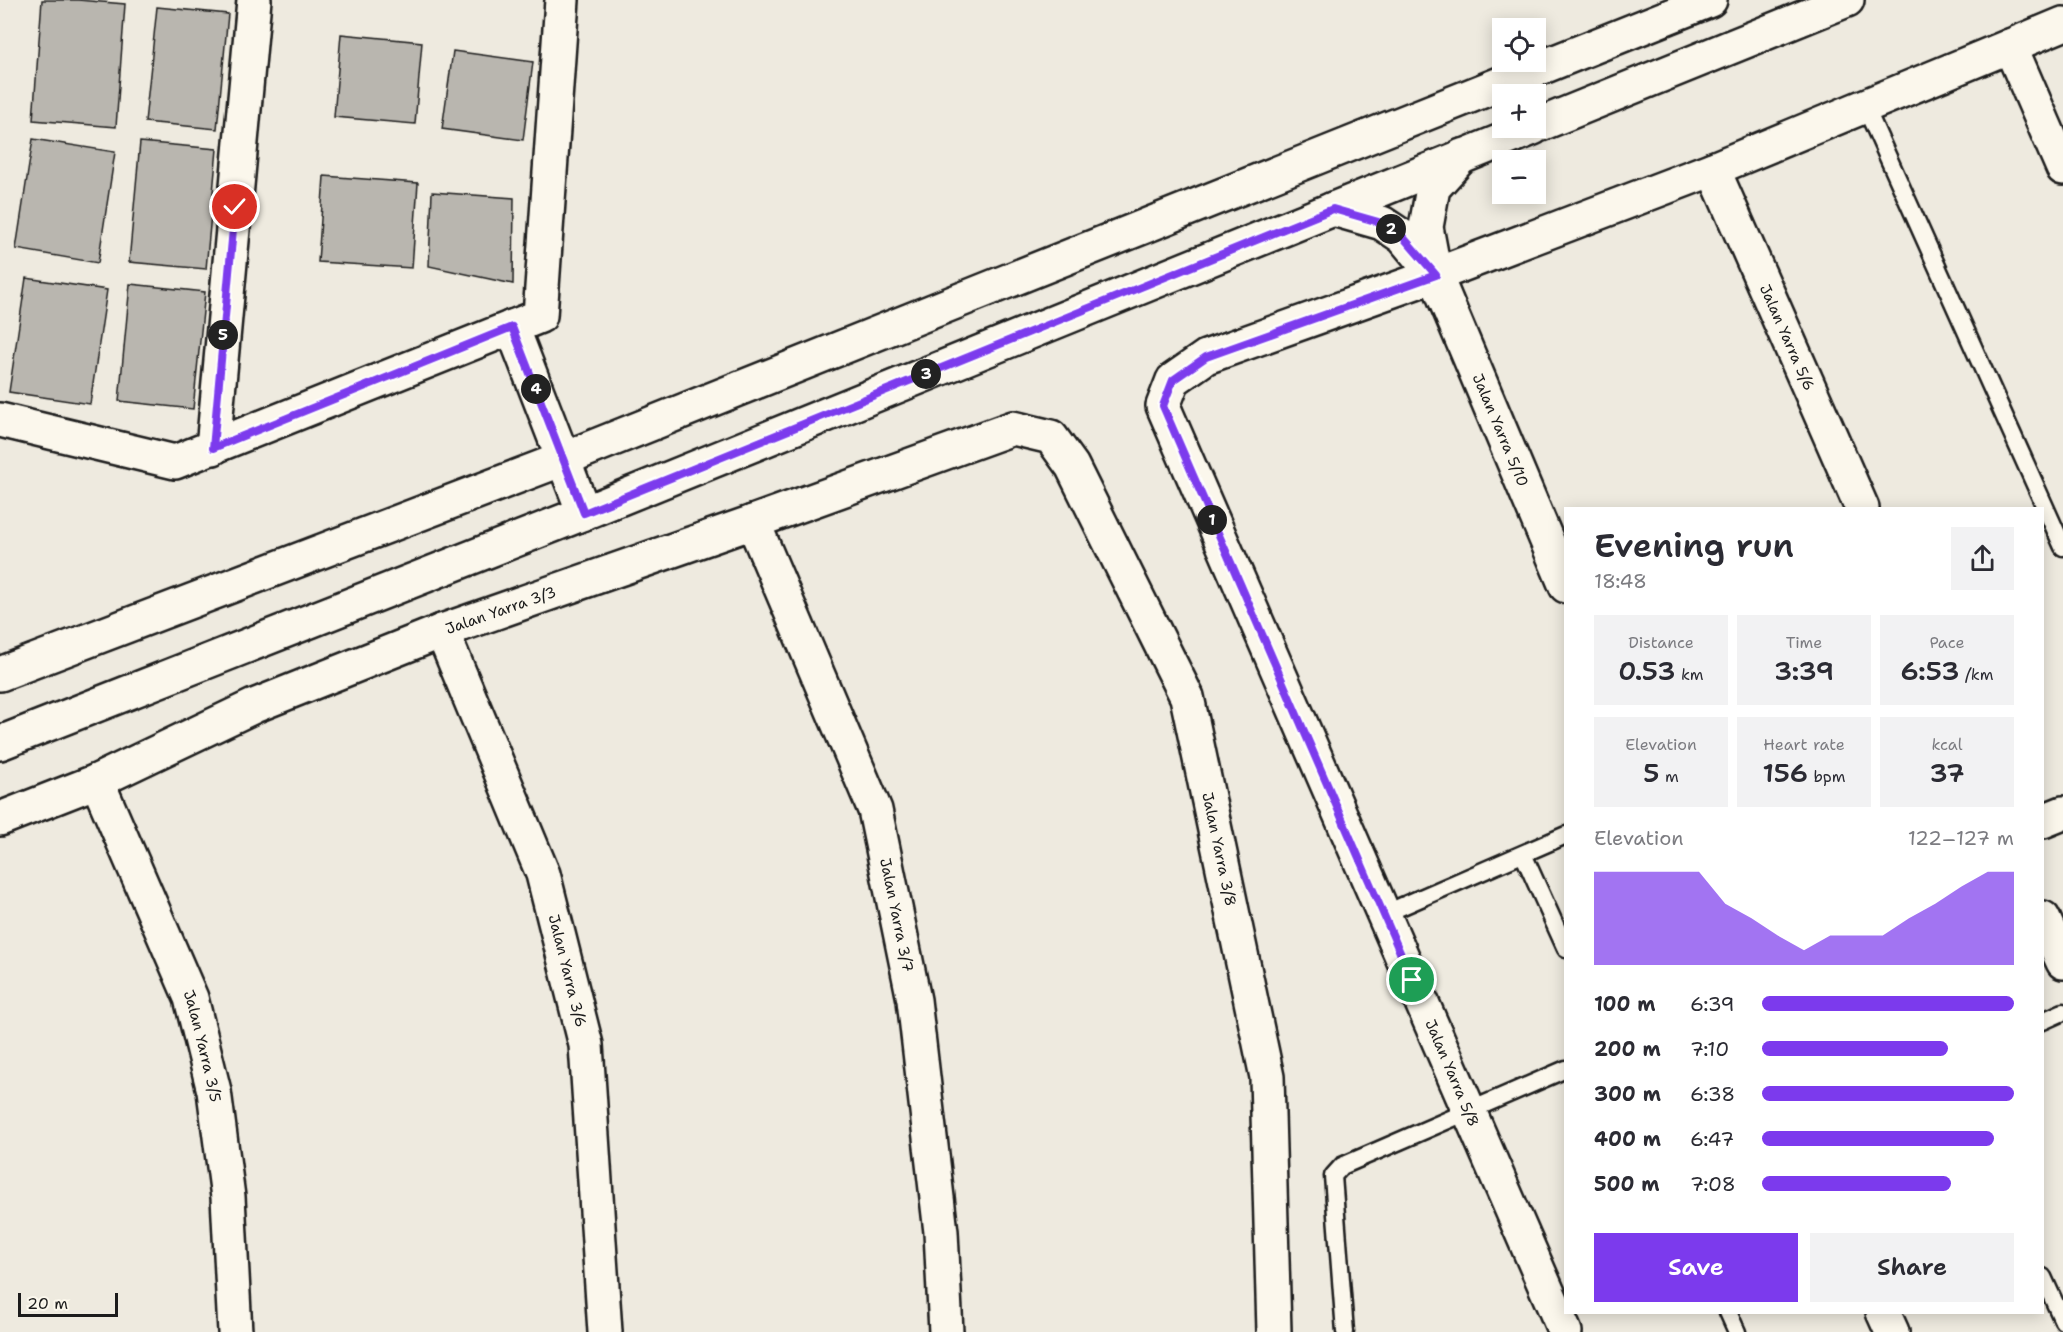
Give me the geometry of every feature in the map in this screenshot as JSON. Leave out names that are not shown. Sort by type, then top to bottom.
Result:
[{"type":"street","points":[[213,448],[254,0]]},
{"type":"street","points":[[0,420],[175,462],[540,316],[561,0]]},
{"type":"street","points":[[0,674],[563,459],[1710,0]]},
{"type":"street","points":[[1546,122],[1847,0]]},
{"type":"street","name":"Jalan Yarra 5/8","points":[[1565,1332],[1163,406],[1173,380],[1206,357],[1436,275],[1713,169],[2063,24]]},
{"type":"street","points":[[2010,46],[2063,168]]},
{"type":"street","points":[[0,743],[584,513],[1507,138]]},
{"type":"street","name":"Jalan Yarra 5/10","points":[[1462,156],[1433,188],[1426,227],[1436,275],[1564,581]]},
{"type":"street","name":"Jalan Yarra 5/6","points":[[1713,169],[1862,507]]},
{"type":"street","name":"Jalan Yarra 5/10","points":[[1333,209],[1382,223],[1403,237],[1436,275]]},
{"type":"street","points":[[512,327],[584,513]]},
{"type":"street","name":"Jalan Yarra 3/3","points":[[0,819],[97,781],[254,706],[442,631],[1013,428]]},
{"type":"street","name":"Jalan Yarra 3/8","points":[[1013,428],[1051,437],[1072,466],[1187,697],[1267,1077],[1274,1332]]},
{"type":"street","name":"Jalan Yarra 3/7","points":[[753,522],[875,810],[914,1000],[942,1232],[946,1332]]},
{"type":"street","name":"Jalan Yarra 3/6","points":[[442,631],[543,874],[585,1045],[605,1332]]},
{"type":"street","name":"Jalan Yarra 3/5","points":[[97,781],[191,998],[214,1091],[228,1197],[235,1332]]},
{"type":"street","points":[[2044,821],[2063,813]]},
{"type":"street","points":[[2044,920],[2063,962]]},
{"type":"street","points":[[1884,1314],[1892,1332]]},
{"type":"lane","points":[[1866,106],[2063,547]]},
{"type":"lane","points":[[1384,914],[1564,836]]},
{"type":"lane","points":[[1523,854],[1564,945]]},
{"type":"lane","points":[[2044,1021],[2063,1012]]},
{"type":"lane","points":[[1345,1332],[1333,1176],[1342,1166],[1564,1070]]},
{"type":"lane","points":[[2044,1279],[2063,1321]]},
{"type":"lane","points":[[1729,1314],[1737,1332]]},
{"type":"building","points":[[42,0],[125,4],[116,127],[33,120]]},
{"type":"building","points":[[157,7],[228,14],[217,129],[145,122]]},
{"type":"building","points":[[341,34],[422,42],[415,124],[334,117]]},
{"type":"building","points":[[453,51],[533,62],[523,140],[442,129]]},
{"type":"building","points":[[33,139],[115,152],[98,263],[16,249]]},
{"type":"building","points":[[140,142],[217,149],[206,269],[129,262]]},
{"type":"building","points":[[324,176],[418,183],[412,268],[318,262]]},
{"type":"building","points":[[432,192],[514,198],[513,284],[429,266]]},
{"type":"building","points":[[26,278],[107,290],[90,404],[9,392]]},
{"type":"building","points":[[130,284],[205,292],[193,409],[119,401]]},
{"type":"route","points":[[235,207],[213,448],[512,327],[584,513],[1333,209],[1382,223],[1403,237],[1436,275],[1206,357],[1173,380],[1163,406],[1412,980]]}]
